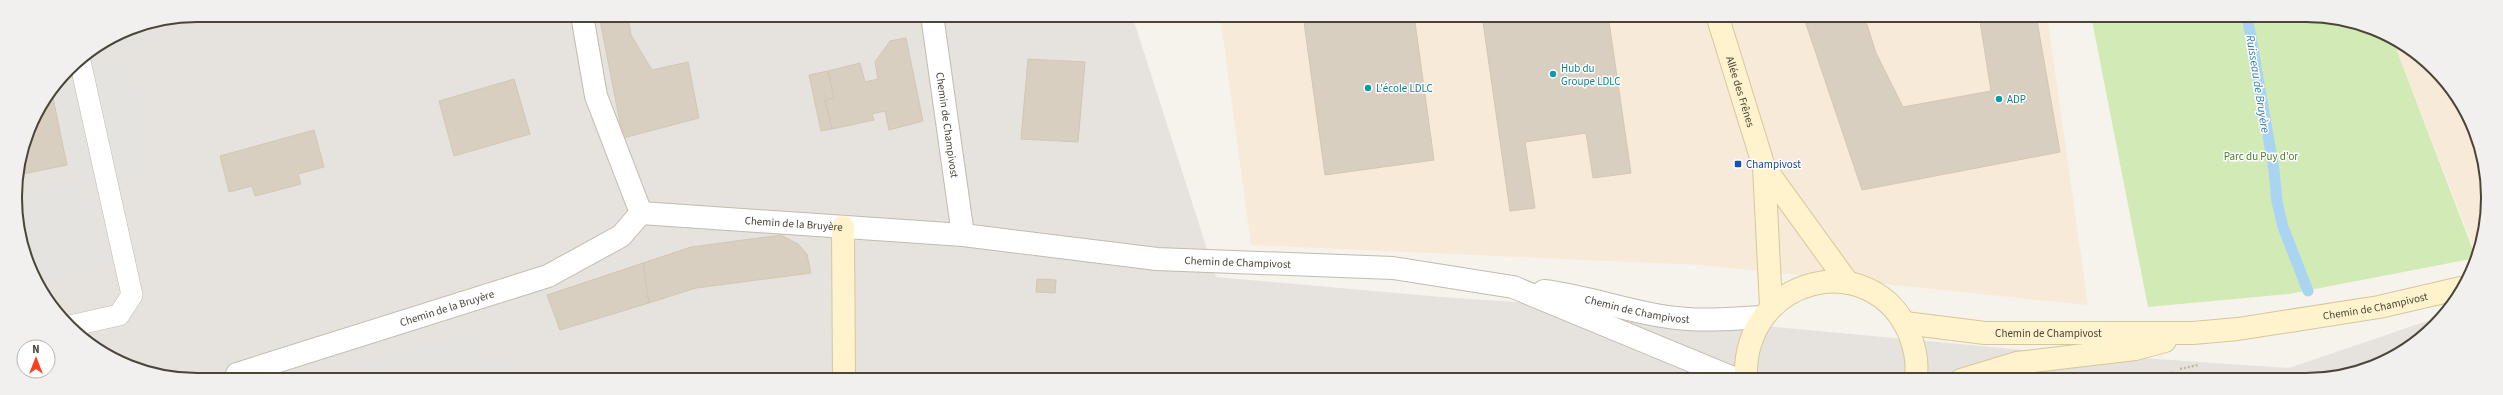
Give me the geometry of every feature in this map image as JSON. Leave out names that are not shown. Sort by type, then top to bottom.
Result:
[{"type":"street","points":[[583,22],[596,96],[641,213]]},
{"type":"street","name":"Chemin de Champivost","points":[[933,22],[962,235]]},
{"type":"street","name":"Allée des Frênes","points":[[1719,22],[1764,167],[1767,311]]},
{"type":"street","name":"Allée des Frênes","points":[[1764,167],[1848,284]]},
{"type":"street","name":"Chemin de la Bruyère","points":[[240,373],[548,276],[621,236],[641,213],[843,227],[844,373]]},
{"type":"street","name":"Chemin de Champivost","points":[[843,227],[962,235],[1157,259],[1393,268],[1513,287],[1572,294],[1632,310],[1689,319],[1767,311]]},
{"type":"street","points":[[1746,373],[1745,360],[1751,337],[1767,311],[1794,290],[1821,282],[1848,284],[1871,291],[1890,305],[1905,324],[1915,347],[1915,373]]},
{"type":"street","name":"Chemin de Champivost","points":[[1513,287],[1721,373]]},
{"type":"street","name":"Chemin de Champivost","points":[[1905,324],[1985,333],[2193,333],[2238,329],[2379,307],[2454,290]]},
{"type":"street","name":"Chemin de Champivost","points":[[1984,373],[2017,363],[2136,349],[2193,333]]},
{"type":"lane","points":[[76,325],[119,315],[132,295],[81,66]]},
{"type":"shaded area","points":[[186,22],[1134,22],[1216,277],[1441,297],[1632,310],[1689,319],[2024,350],[2289,368],[2432,319],[2412,337],[2373,360],[2340,370],[2317,373],[186,373],[163,370],[130,360],[91,337],[73,322],[52,295],[35,265],[25,232],[22,209],[22,186],[25,163],[35,130],[58,91],[73,73],[91,58],[120,40],[141,31],[163,25]]},
{"type":"shaded area","points":[[1221,22],[2048,22],[2088,305],[1701,265],[1251,245]]},
{"type":"shaded area","points":[[147,29],[148,41],[103,50],[130,35]]},
{"type":"shaded area","points":[[2396,48],[2412,58],[2430,73],[2451,100],[2468,130],[2478,163],[2481,186],[2481,209],[2478,232],[2474,248]]},
{"type":"shaded area","points":[[96,55],[99,69],[125,64],[147,170],[89,183],[84,170],[74,171],[57,92],[73,73]]},
{"type":"shaded area","points":[[79,185],[85,208],[93,224],[103,265],[42,278],[35,265],[25,232],[22,197]]},
{"type":"shaded area","points":[[472,335],[480,359],[515,367],[514,373],[354,373],[352,367]]},
{"type":"green space","name":"Parc du Puy d'or","points":[[2092,22],[2317,22],[2340,25],[2362,31],[2373,35],[2396,48],[2473,250],[2470,259],[2289,294],[2148,307]]},
{"type":"building","points":[[600,22],[629,22],[631,35],[652,70],[688,62],[699,118],[623,138]]},
{"type":"building","name":"L'école LDLC","points":[[1304,22],[1415,22],[1434,160],[1325,175]]},
{"type":"building","name":"Hub du Groupe LDLC","points":[[1483,22],[1609,22],[1631,173],[1593,178],[1586,133],[1525,142],[1535,208],[1510,211]]},
{"type":"building","name":"ADP","points":[[1805,22],[1866,22],[1876,53],[1903,107],[1991,91],[1980,22],[2037,22],[2060,152],[1862,190]]},
{"type":"building","points":[[906,38],[923,121],[889,130],[885,111],[872,114],[874,120],[832,129],[825,100],[834,98],[828,71],[860,63],[865,82],[878,79],[875,62],[890,41]]},
{"type":"building","points":[[1028,59],[1085,62],[1078,142],[1021,139]]},
{"type":"building","points":[[828,71],[834,98],[825,100],[832,129],[821,131],[809,75]]},
{"type":"building","points":[[514,79],[530,134],[454,156],[439,101]]},
{"type":"building","points":[[53,98],[67,165],[24,174],[25,163],[35,130]]},
{"type":"building","points":[[314,130],[324,167],[298,174],[301,184],[255,196],[252,186],[229,192],[220,156]]},
{"type":"building","points":[[781,235],[798,244],[807,254],[811,273],[696,288],[649,303],[643,263],[691,247]]},
{"type":"building","points":[[643,263],[649,303],[560,330],[547,295]]},
{"type":"building","points":[[1037,279],[1056,280],[1055,293],[1036,292]]},
{"type":"waterway","name":"Ruisseau de Bruyère","points":[[2248,22],[2274,170],[2277,202],[2283,227],[2308,291]]},
{"type":"place","name":"Hub du Groupe LDLC","points":[[1553,74]]},
{"type":"place","name":"L'école LDLC","points":[[1368,88]]},
{"type":"place","name":"ADP","points":[[1999,99]]},
{"type":"place","name":"Champivost","points":[[1738,164]]}]
